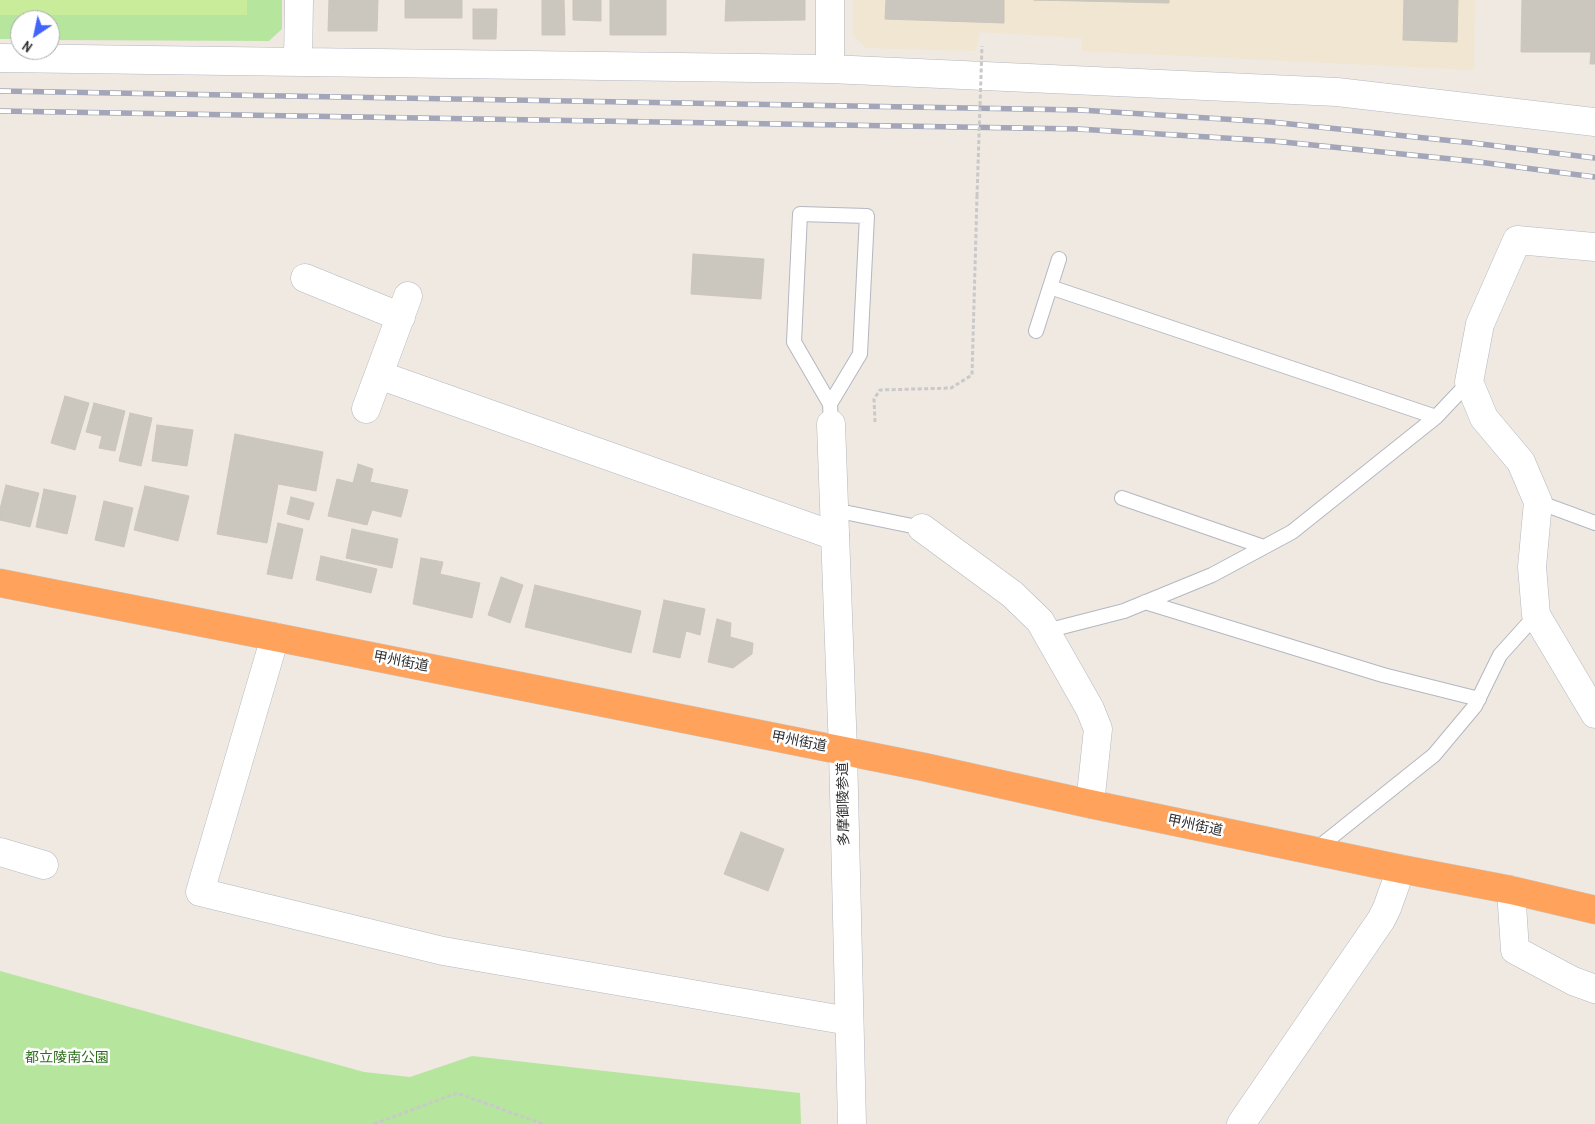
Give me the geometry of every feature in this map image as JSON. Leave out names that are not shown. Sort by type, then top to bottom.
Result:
[{"type":"highway","name":"甲州街道","points":[[0,583],[843,750],[1090,804],[1511,890],[1595,910]]},
{"type":"street","points":[[298,62],[299,0]]},
{"type":"street","points":[[830,0],[830,69]]},
{"type":"street","points":[[0,58],[830,69],[1336,92],[1595,122]]},
{"type":"street","points":[[1595,247],[1517,240],[1480,324],[1469,382],[1484,418],[1521,462],[1538,502],[1532,566],[1536,615],[1595,714]]},
{"type":"street","points":[[305,278],[404,306],[366,409]]},
{"type":"street","points":[[379,376],[834,523]]},
{"type":"street","name":"多摩御陵参道","points":[[830,414],[843,750],[852,1124]]},
{"type":"street","points":[[922,528],[1012,594],[1040,621],[1090,709],[1098,729],[1090,804]]},
{"type":"street","points":[[275,636],[200,892],[443,951],[849,1021]]},
{"type":"street","points":[[0,852],[44,865]]},
{"type":"street","points":[[1251,1120],[1381,920],[1401,869]]},
{"type":"street","points":[[1511,890],[1515,950],[1573,981],[1595,989]]},
{"type":"lane","points":[[800,214],[867,216],[860,354],[830,414],[794,342],[800,214]]},
{"type":"lane","points":[[1036,332],[1059,259]]},
{"type":"lane","points":[[1050,288],[1436,417]]},
{"type":"lane","points":[[1046,631],[1124,611],[1212,574],[1292,532],[1436,417],[1469,382]]},
{"type":"lane","points":[[1122,498],[1264,546]]},
{"type":"lane","points":[[1538,502],[1595,523]]},
{"type":"lane","points":[[834,523],[922,528]]},
{"type":"lane","points":[[1144,602],[1383,675],[1479,699]]},
{"type":"lane","points":[[1314,850],[1434,755],[1475,706],[1500,655],[1536,615]]},
{"type":"path","points":[[875,422],[874,399],[880,390],[952,388],[972,375],[982,46]]},
{"type":"path","points":[[374,1124],[457,1093],[542,1124]]},
{"type":"shaded area","points":[[853,0],[1475,0],[1474,70],[1082,51],[1082,38],[980,32],[975,51],[866,48],[853,35]]},
{"type":"green space","points":[[0,0],[282,0],[282,29],[269,41],[60,40],[60,10],[10,10],[10,39],[0,39]]},
{"type":"green space","points":[[0,0],[247,0],[247,15],[60,15],[60,10],[10,10],[10,15],[0,15]]},
{"type":"green space","name":"都立陵南公園","points":[[0,971],[364,1072],[410,1077],[472,1056],[800,1093],[801,1124],[0,1124]]},
{"type":"building","points":[[329,0],[378,0],[377,31],[328,31]]},
{"type":"building","points":[[405,0],[462,0],[462,18],[405,18]]},
{"type":"building","points":[[542,0],[564,0],[565,35],[542,35]]},
{"type":"building","points":[[573,0],[601,0],[601,21],[573,20]]},
{"type":"building","points":[[610,0],[666,0],[666,35],[610,35]]},
{"type":"building","points":[[726,0],[805,0],[805,20],[725,21]]},
{"type":"building","points":[[886,0],[1004,0],[1004,23],[885,19]]},
{"type":"building","points":[[1034,0],[1169,0],[1169,3]]},
{"type":"building","points":[[1404,0],[1458,0],[1457,42],[1403,40]]},
{"type":"building","points":[[1522,0],[1595,0],[1595,64],[1590,64],[1591,52],[1521,52]]},
{"type":"building","points":[[473,9],[497,9],[496,39],[473,39]]},
{"type":"building","points":[[693,254],[764,259],[761,299],[691,294]]},
{"type":"building","points":[[65,396],[89,403],[75,450],[51,443]]},
{"type":"building","points":[[94,403],[125,411],[115,451],[99,448],[102,436],[86,432]]},
{"type":"building","points":[[130,413],[152,418],[141,466],[119,461]]},
{"type":"building","points":[[157,425],[193,430],[187,466],[152,461]]},
{"type":"building","points":[[235,434],[323,452],[316,491],[278,484],[267,543],[217,534]]},
{"type":"building","points":[[358,464],[373,469],[370,482],[408,490],[401,517],[372,510],[367,525],[328,516],[337,479],[353,483]]},
{"type":"building","points":[[6,485],[39,493],[30,527],[0,520],[0,509]]},
{"type":"building","points":[[145,486],[189,496],[178,541],[134,530]]},
{"type":"building","points":[[44,489],[76,496],[67,534],[36,527]]},
{"type":"building","points":[[291,497],[314,503],[309,520],[287,514]]},
{"type":"building","points":[[104,501],[133,508],[124,547],[95,540]]},
{"type":"building","points":[[278,523],[303,529],[292,579],[267,574]]},
{"type":"building","points":[[352,529],[398,539],[392,568],[346,558]]},
{"type":"building","points":[[321,556],[377,569],[371,593],[316,580]]},
{"type":"building","points":[[421,558],[443,562],[440,574],[480,583],[472,618],[413,604]]},
{"type":"building","points":[[501,577],[523,585],[510,623],[488,615]]},
{"type":"building","points":[[535,585],[641,611],[631,653],[525,627]]},
{"type":"building","points":[[664,600],[705,609],[700,635],[686,631],[680,658],[653,652]]},
{"type":"building","points":[[717,619],[731,623],[730,637],[753,643],[752,654],[733,668],[708,662]]},
{"type":"building","points":[[741,832],[784,849],[768,891],[724,874]]},
{"type":"railway","points":[[0,91],[1080,110],[1271,122],[1595,158]]},
{"type":"railway","points":[[0,111],[1078,129],[1273,141],[1471,161],[1595,177]]}]
